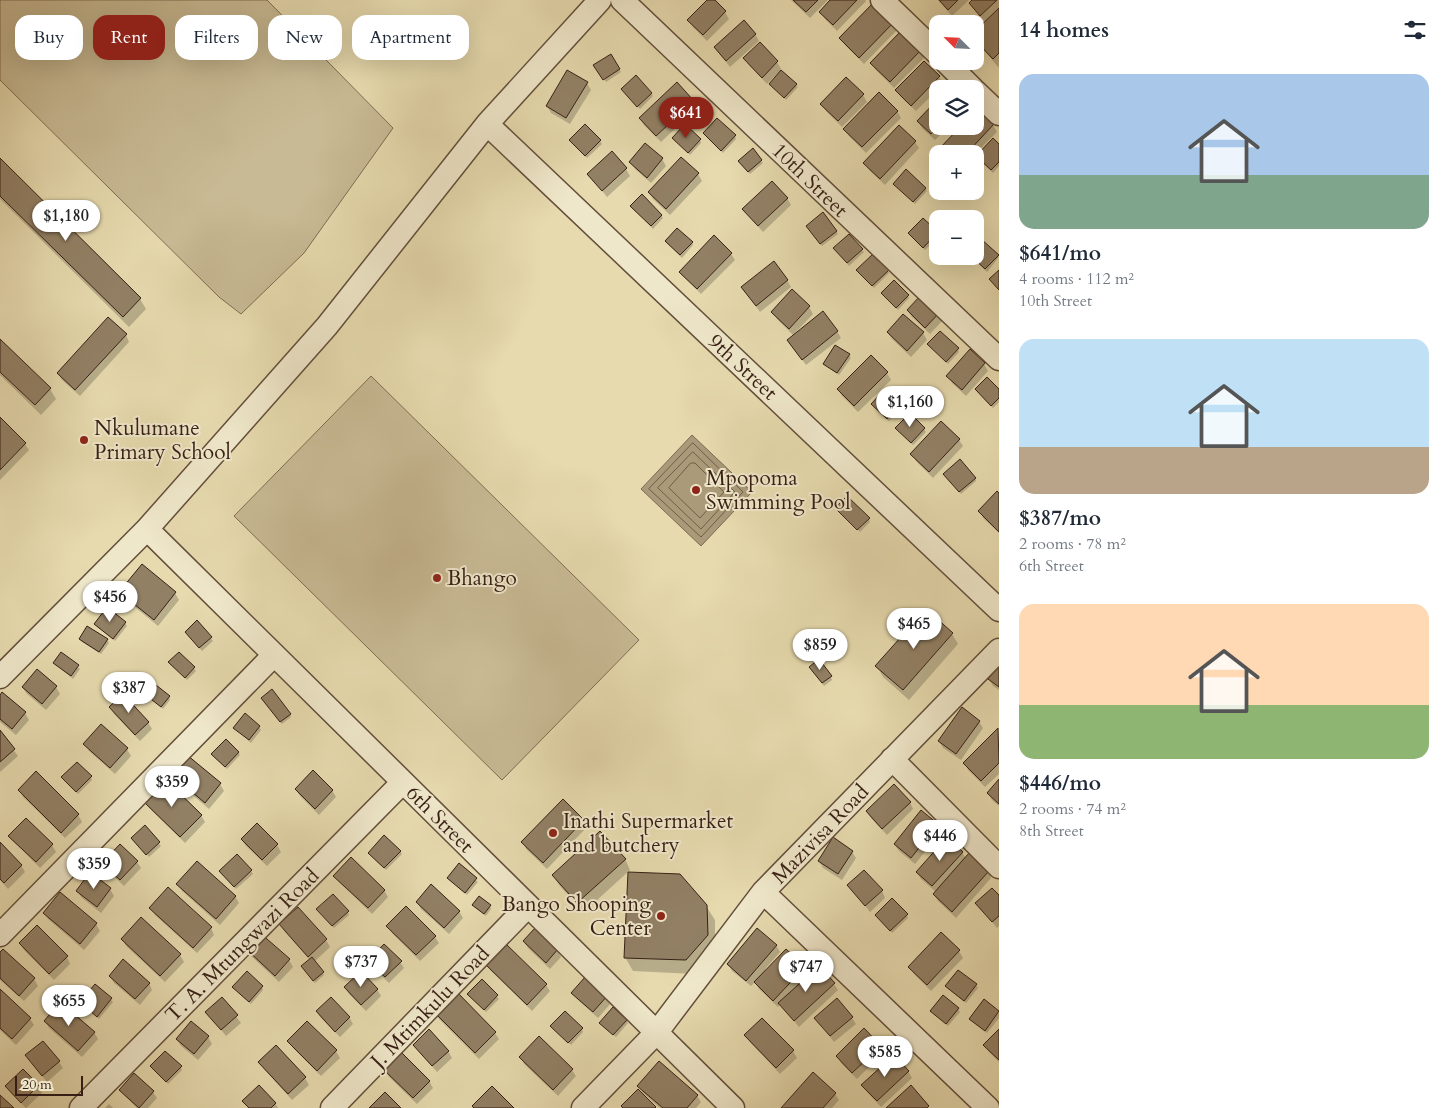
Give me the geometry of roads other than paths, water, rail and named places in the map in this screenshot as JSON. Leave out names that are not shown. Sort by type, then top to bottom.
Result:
[{"type":"street","points":[[0,677],[147,529],[327,326],[487,124],[600,0]]},
{"type":"street","name":"10th Street","points":[[622,0],[999,359]]},
{"type":"street","points":[[882,0],[929,45]]},
{"type":"street","points":[[954,70],[964,80]]},
{"type":"street","points":[[984,100],[999,114]]},
{"type":"street","name":"9th Street","points":[[487,124],[999,610]]},
{"type":"street","name":"6th Street","points":[[147,529],[733,1108]]},
{"type":"street","name":"Mazivisa Road","points":[[583,1108],[657,1032],[763,892],[999,650]]},
{"type":"street","points":[[0,934],[274,655]]},
{"type":"street","points":[[892,759],[999,867]]},
{"type":"street","name":"T. A. Mtungwazi Road","points":[[81,1108],[403,782]]},
{"type":"street","points":[[763,892],[988,1108]]},
{"type":"street","name":"J. Mtimkulu Road","points":[[332,1108],[528,906]]},
{"type":"water","name":"Mpopoma Swimming Pool","points":[[692,435],[752,492],[701,546],[641,489]]},
{"type":"place","name":"Nkulumane Primary School","points":[[84,440]]},
{"type":"place","name":"Mpopoma Swimming Pool","points":[[696,490]]},
{"type":"place","name":"Bhango","points":[[437,578]]},
{"type":"place","name":"Inathi Supermarket and butchery","points":[[553,833]]},
{"type":"place","name":"Bango Shooping Center","points":[[661,916]]}]
